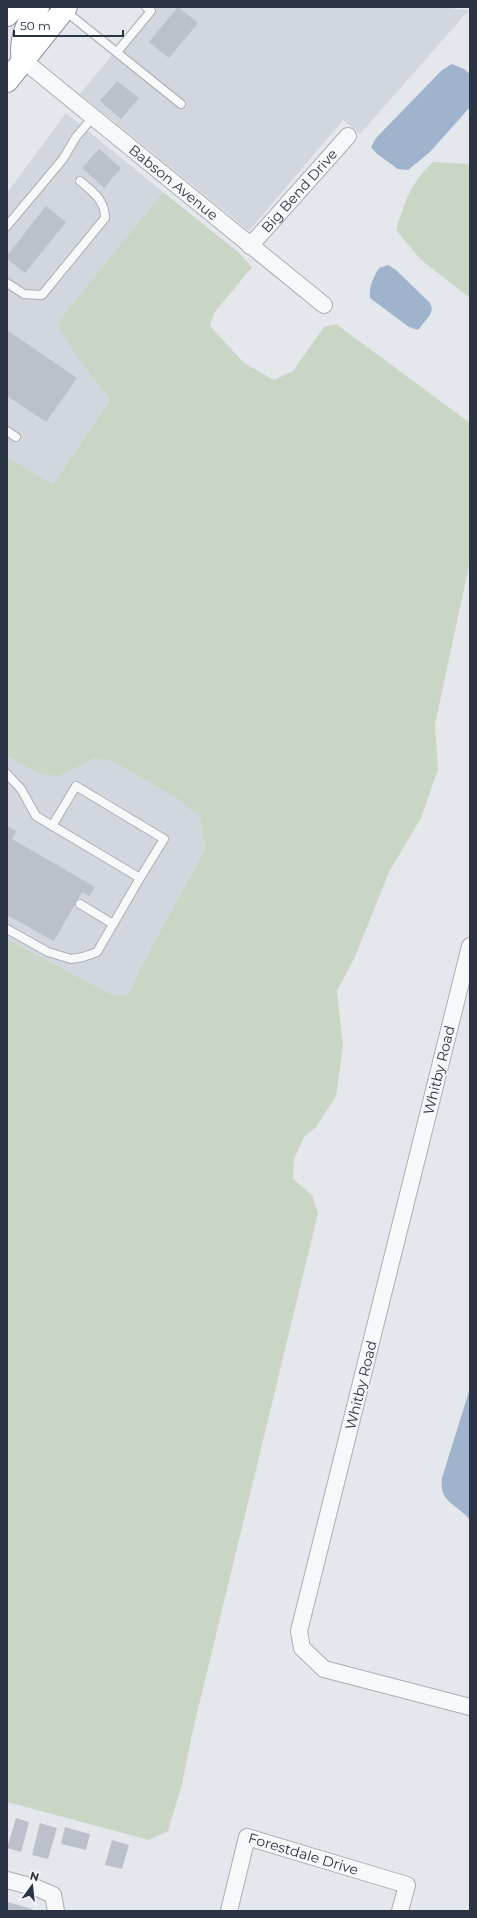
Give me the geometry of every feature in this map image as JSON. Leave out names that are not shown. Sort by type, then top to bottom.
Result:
[{"type":"highway","points":[[7,15],[14,7]]},
{"type":"highway","points":[[23,60],[21,50],[26,28],[38,7]]},
{"type":"highway","points":[[7,81],[65,8]]},
{"type":"street","name":"Babson Avenue","points":[[23,60],[324,305]]},
{"type":"street","name":"Big Bend Drive","points":[[250,246],[348,136]]},
{"type":"street","name":"Whitby Road","points":[[470,946],[299,1631],[302,1648],[324,1669],[470,1707]]},
{"type":"street","name":"Forestdale Drive","points":[[229,1911],[247,1837],[407,1885],[400,1911]]},
{"type":"street","points":[[7,1880],[37,1888],[53,1895],[56,1911]]},
{"type":"lane","points":[[117,52],[151,11],[146,7]]},
{"type":"lane","points":[[65,8],[181,104]]},
{"type":"lane","points":[[7,226],[64,159],[76,137],[93,117]]},
{"type":"lane","points":[[7,284],[24,294],[42,295],[105,218],[105,209],[99,197],[80,180]]},
{"type":"lane","points":[[7,431],[16,437]]},
{"type":"lane","points":[[7,774],[21,789],[36,816],[140,878]]},
{"type":"lane","points":[[7,929],[48,952],[71,959],[97,952],[164,838],[76,786],[52,826]]},
{"type":"lane","points":[[80,904],[113,924]]},
{"type":"shaded area","points":[[151,7],[438,7],[469,10],[360,134],[343,120],[249,231],[80,94]]},
{"type":"shaded area","points":[[66,113],[163,192],[61,318],[82,364],[110,400],[53,484],[7,457],[7,193]]},
{"type":"shaded area","points":[[7,756],[37,773],[78,765],[94,758],[113,762],[175,797],[200,818],[205,849],[137,974],[129,994],[112,995],[7,939]]},
{"type":"green space","points":[[433,162],[470,164],[470,298],[420,259],[396,230],[409,193],[425,170]]},
{"type":"green space","points":[[163,192],[238,252],[252,267],[214,313],[210,326],[244,363],[274,380],[293,371],[324,327],[336,324],[470,423],[470,561],[435,724],[438,769],[421,818],[389,872],[354,959],[337,991],[343,1046],[336,1096],[316,1127],[304,1137],[294,1159],[293,1179],[312,1195],[318,1213],[192,1734],[182,1784],[168,1831],[149,1840],[7,1802],[7,939],[112,995],[129,994],[137,974],[205,849],[200,818],[175,797],[113,762],[94,758],[58,776],[37,773],[7,756],[7,457],[53,484],[110,400],[82,364],[59,328],[61,318]]},
{"type":"water","points":[[452,64],[464,69],[470,74],[470,107],[430,152],[408,170],[398,169],[377,154],[371,147],[376,138],[442,70]]},
{"type":"water","points":[[388,265],[396,270],[430,303],[432,309],[430,315],[418,330],[409,327],[370,298],[373,279],[379,268]]},
{"type":"water","points":[[470,1388],[470,1520],[446,1498],[443,1493],[442,1478]]},
{"type":"building","points":[[178,7],[198,23],[169,58],[149,42]]},
{"type":"building","points":[[117,81],[139,98],[121,119],[100,101]]},
{"type":"building","points":[[99,149],[121,168],[104,188],[82,168]]},
{"type":"building","points":[[46,206],[66,222],[25,273],[7,259],[7,256]]},
{"type":"building","points":[[7,330],[77,378],[46,422],[7,396]]},
{"type":"building","points":[[7,826],[16,831],[12,839],[95,887],[89,896],[82,892],[54,941],[7,915]]},
{"type":"building","points":[[16,1818],[29,1822],[21,1852],[7,1848]]},
{"type":"building","points":[[40,1823],[57,1828],[48,1859],[32,1855]]},
{"type":"building","points":[[65,1827],[90,1834],[86,1850],[61,1844]]},
{"type":"building","points":[[112,1840],[129,1845],[122,1869],[105,1865]]},
{"type":"building","points":[[7,1902],[32,1909],[31,1911],[7,1911]]}]
